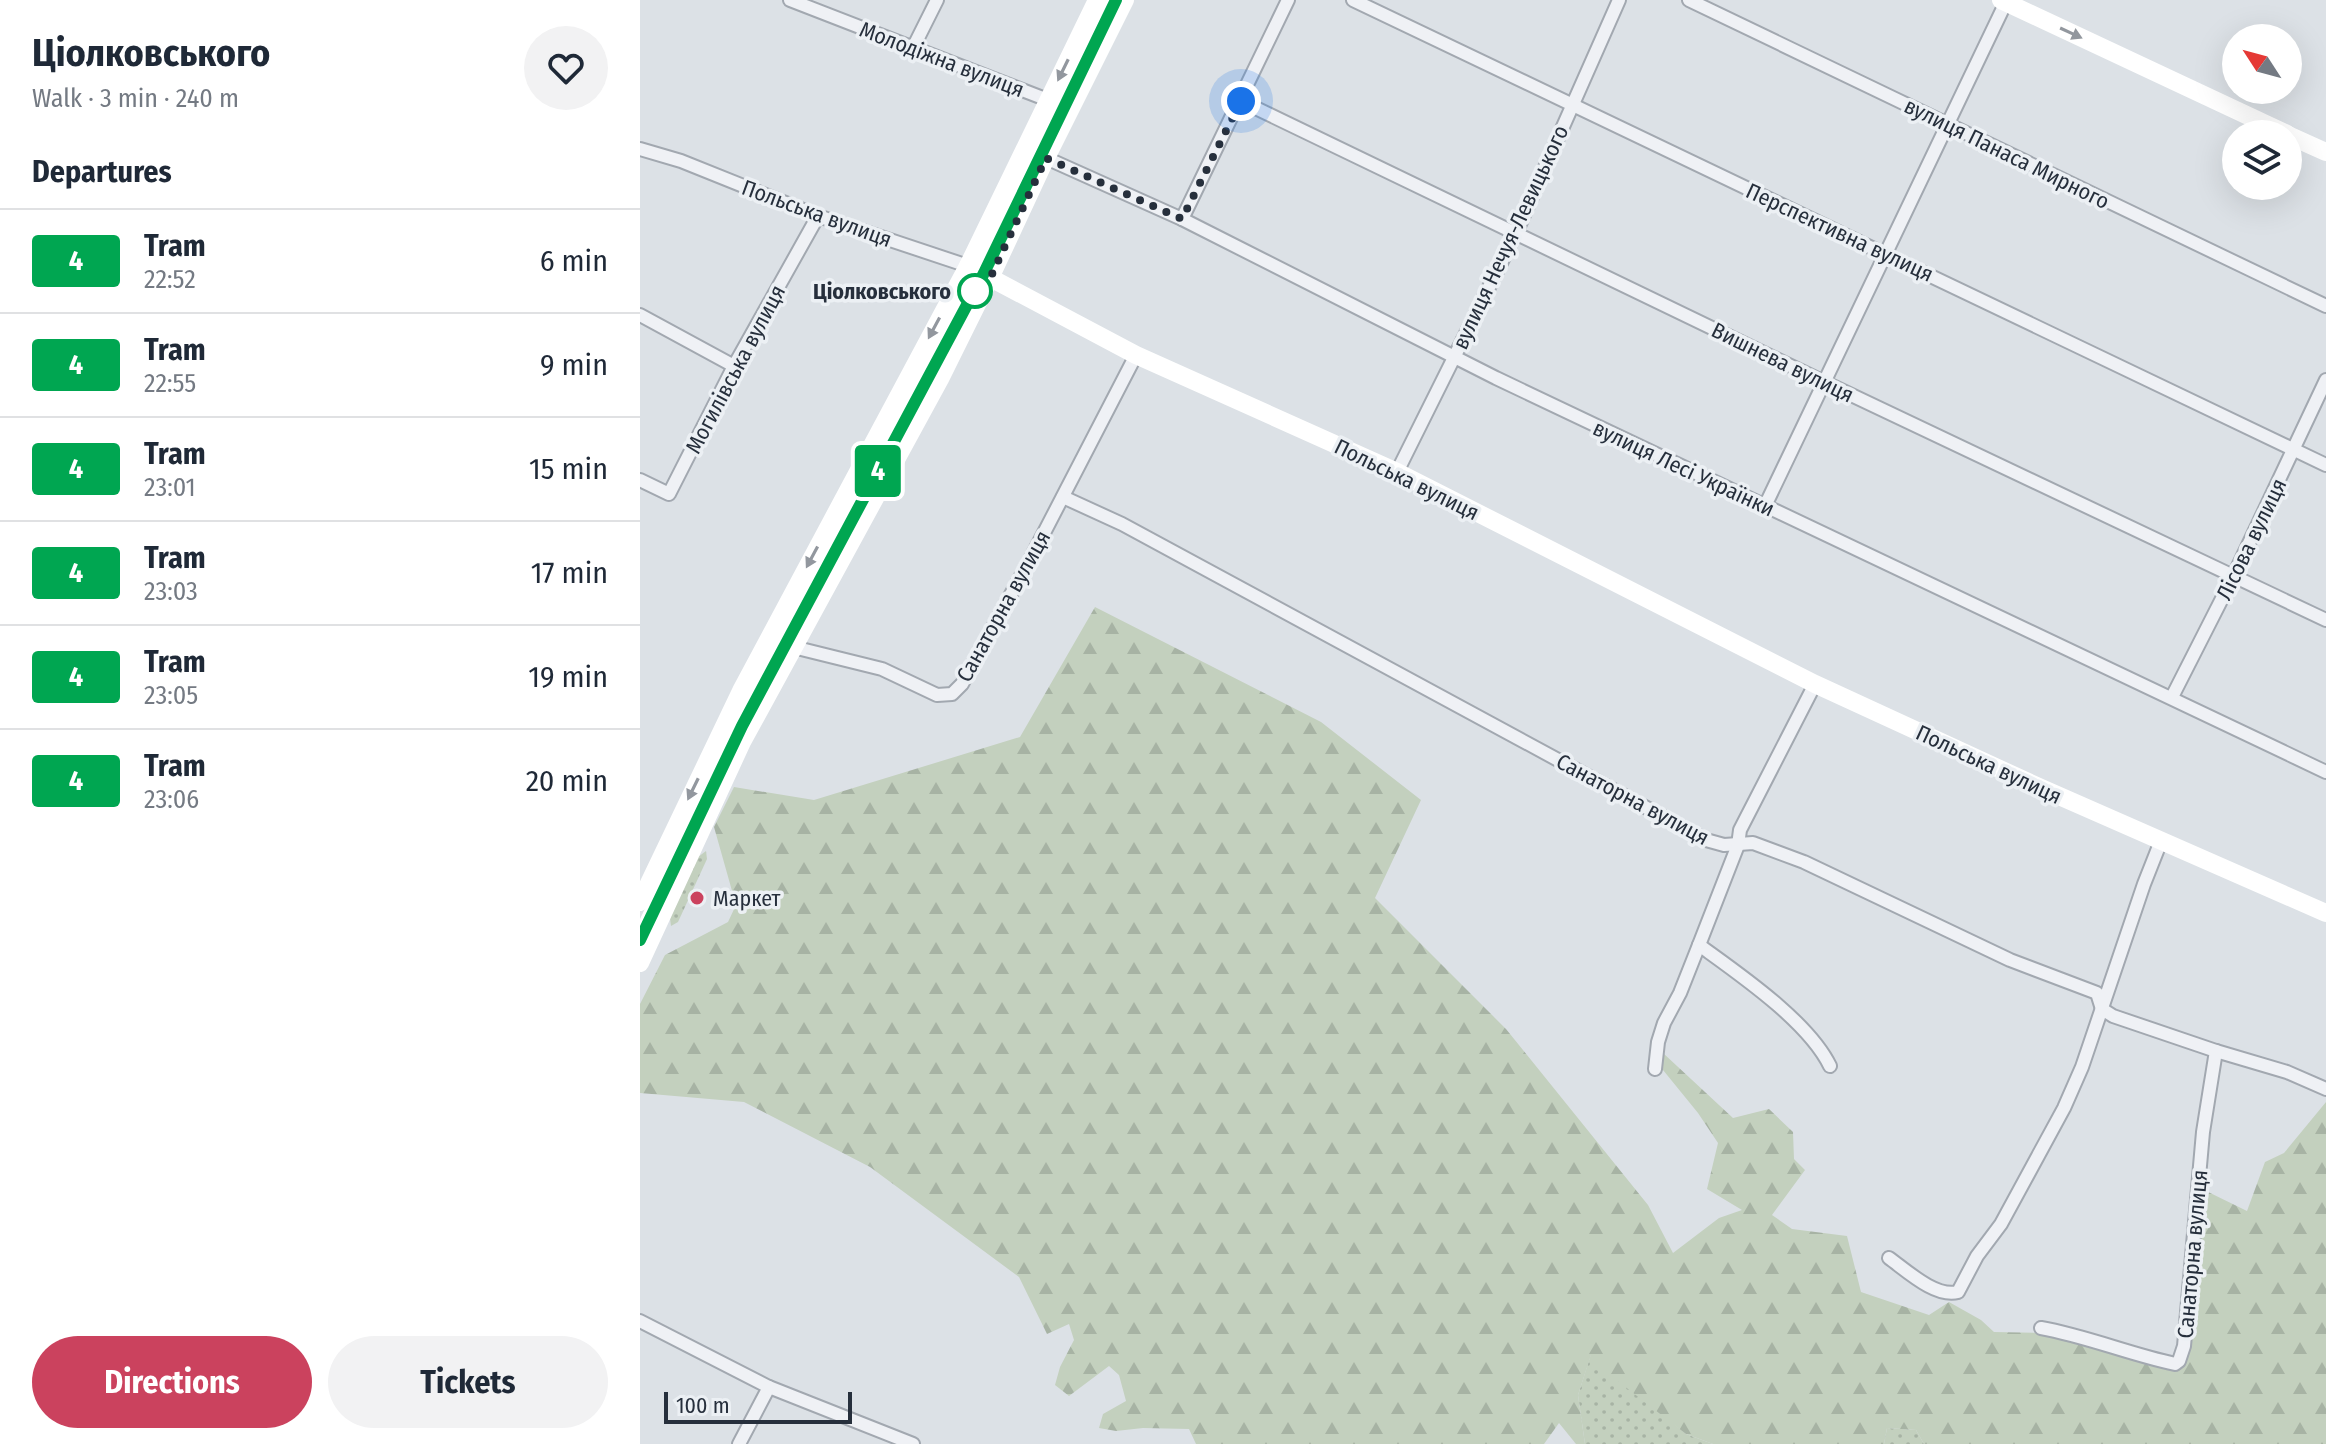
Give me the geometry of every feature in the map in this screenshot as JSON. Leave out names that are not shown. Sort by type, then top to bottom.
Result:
[{"type":"main road","points":[[640,902],[742,689],[968,266],[1097,0]]},
{"type":"main road","points":[[640,963],[742,742],[940,379],[1125,0]]},
{"type":"main road","points":[[2005,1],[2257,120]]},
{"type":"main road","points":[[2302,141],[2326,152]]},
{"type":"main road","name":"Польська вулиця","points":[[968,266],[1136,355],[1397,472],[1815,684],[2326,913]]},
{"type":"street","name":"Молодіжна вулиця","points":[[790,0],[1048,100]]},
{"type":"street","points":[[913,48],[937,0]]},
{"type":"street","points":[[1182,219],[1288,0]]},
{"type":"street","name":"Перспективна вулиця","points":[[1353,0],[2326,465]]},
{"type":"street","name":"вулиця Нечуя-Левицького","points":[[1397,472],[1516,233],[1619,0]]},
{"type":"street","name":"вулиця Панаса Мирного","points":[[1689,0],[2326,306]]},
{"type":"street","points":[[1765,506],[2005,1]]},
{"type":"street","name":"Вишнева вулиця","points":[[1241,101],[2326,620]]},
{"type":"street","name":"Польська вулиця","points":[[640,149],[681,161],[818,216],[968,266]]},
{"type":"street","name":"вулиця Лесі Українки","points":[[1046,158],[1182,219],[1454,356],[2326,772]]},
{"type":"street","name":"Могилівська вулиця","points":[[640,480],[669,494],[734,366],[818,216]]},
{"type":"street","points":[[640,315],[734,366]]},
{"type":"street","name":"Санаторна вулиця","points":[[793,647],[882,669],[937,695],[952,694],[962,684],[1136,355]]},
{"type":"street","name":"Лісова вулиця","points":[[2172,697],[2234,575],[2326,380]]},
{"type":"street","name":"Санаторна вулиця","points":[[1063,497],[1122,524],[1706,840],[1724,845],[1753,843],[1804,862],[2010,960],[2097,993],[2102,1009],[2113,1016],[2287,1072],[2326,1089]]},
{"type":"street","points":[[1655,1069],[1664,1023],[1699,945],[1738,845],[1740,830],[1815,684]]},
{"type":"street","points":[[1889,1258],[1937,1291],[1947,1294],[1958,1292],[1977,1256],[2001,1224],[2064,1108],[2082,1067],[2161,841]]},
{"type":"street","points":[[1699,945],[1763,992],[1823,1052],[1830,1066]]},
{"type":"street","name":"Санаторна вулиця","points":[[2041,1328],[2069,1333],[2152,1359],[2175,1364],[2179,1361],[2184,1346],[2203,1132],[2216,1051]]},
{"type":"street","points":[[640,1321],[769,1387],[913,1444]]},
{"type":"street","points":[[739,1444],[769,1387]]},
{"type":"green space","points":[[1095,607],[1321,722],[1421,800],[1375,898],[1506,1029],[1648,1205],[1673,1253],[1719,1218],[1742,1210],[1707,1189],[1718,1143],[1663,1070],[1663,1053],[1733,1118],[1769,1109],[1793,1132],[1794,1159],[1805,1170],[1772,1215],[1792,1229],[1847,1236],[1861,1292],[1929,1315],[1949,1302],[1981,1320],[1994,1332],[2040,1333],[2154,1363],[2183,1363],[2200,1188],[2247,1211],[2265,1162],[2284,1153],[2326,1102],[2326,1444],[1924,1444],[1916,1430],[1887,1428],[1884,1444],[1713,1444],[1686,1434],[1619,1382],[1591,1355],[1578,1395],[1585,1444],[1576,1444],[1559,1423],[1544,1444],[1196,1444],[1189,1429],[1116,1431],[1099,1428],[1103,1414],[1126,1401],[1119,1375],[1109,1366],[1069,1396],[1055,1385],[1074,1340],[1069,1324],[1047,1334],[1019,1277],[870,1167],[744,1102],[640,1093],[640,1004],[665,955],[728,922],[736,905],[714,827],[734,787],[814,800],[1020,737]]},
{"type":"green space","points":[[706,851],[707,859],[678,922],[671,926],[670,918],[698,857]]},
{"type":"green space","points":[[1591,1354],[1686,1434],[1713,1444],[1585,1444],[1578,1395]]},
{"type":"green space","points":[[1887,1428],[1916,1430],[1924,1444],[1884,1444]]},
{"type":"tram line","points":[[640,940],[742,726],[984,273],[1116,0]]},
{"type":"tram line","name":"4","points":[[640,940],[742,726],[984,273],[1116,0]]},
{"type":"place","name":"Ціолковського","points":[[975,291]]},
{"type":"place","name":"Маркет","points":[[697,898]]},
{"type":"route","points":[[975,291],[979,302],[1046,158],[1182,219],[1241,101]]}]
